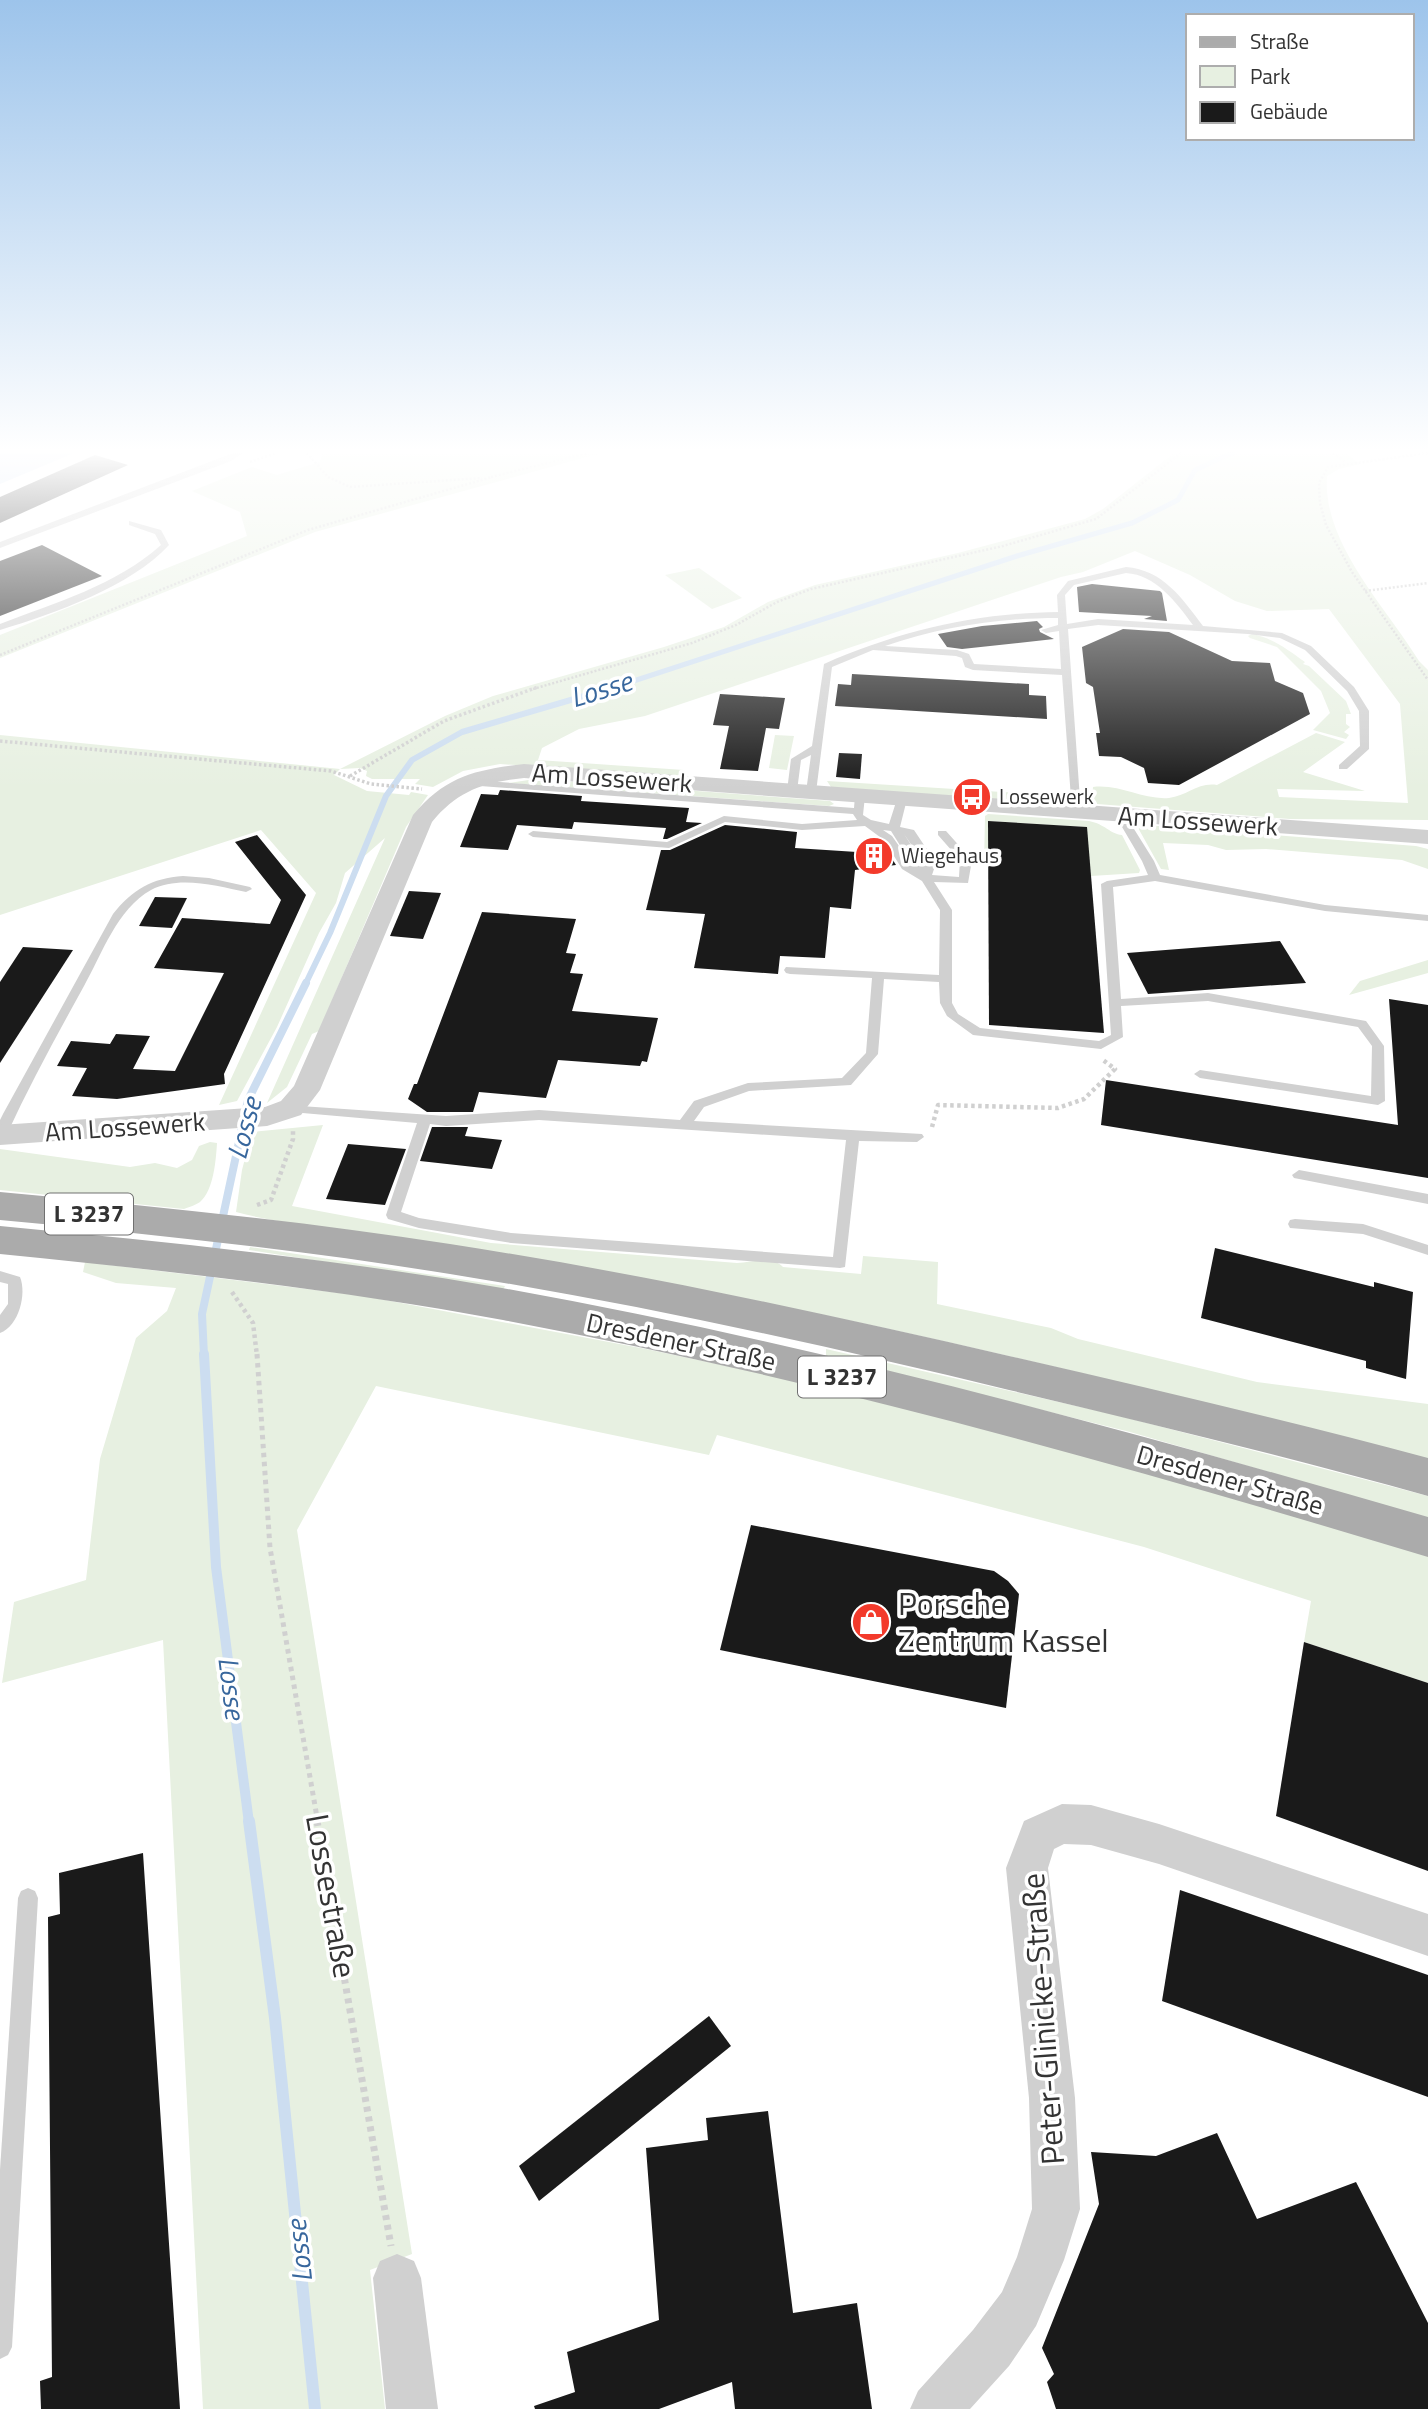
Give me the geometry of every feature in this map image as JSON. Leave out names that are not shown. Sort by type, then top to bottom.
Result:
[{"type":"main road","name":"Dresdener Straße","points":[[0,1206],[173,1239],[515,1271],[790,1323],[1172,1411],[1428,1478]]},
{"type":"main road","name":"Dresdener Straße","points":[[0,1240],[173,1239]]},
{"type":"main road","name":"Dresdener Straße","points":[[244,1247],[861,1381],[1236,1481],[1428,1538]]},
{"type":"street","name":"Am Lossewerk","points":[[0,1134],[215,1122],[279,1112],[306,1090],[421,820],[443,793],[488,774],[524,771],[801,791],[858,804],[902,799],[1428,837]]},
{"type":"street","name":"Peter-Glinicke-Straße","points":[[936,2409],[991,2348],[1019,2309],[1040,2260],[1055,2209],[1052,2098],[1027,1868],[1038,1835],[1062,1824],[1091,1825],[1159,1844],[1428,1935]]},
{"type":"street","points":[[397,2278],[412,2409]]},
{"type":"lane","points":[[0,627],[121,579],[141,565]]},
{"type":"lane","points":[[1077,812],[1061,595],[1071,583],[1126,570],[1138,571],[1173,592],[1200,628]]},
{"type":"lane","points":[[801,791],[816,748],[827,666],[870,648],[943,625],[1063,615]]},
{"type":"lane","points":[[1046,630],[1098,622],[1282,636],[1308,648],[1351,689],[1364,711],[1365,747],[1343,767]]},
{"type":"lane","points":[[870,648],[957,653],[965,656],[968,665],[973,667],[1066,672]]},
{"type":"lane","points":[[801,791],[796,759],[816,748]]},
{"type":"lane","points":[[462,783],[858,804],[858,816],[887,838],[906,867],[925,878],[964,881],[966,860],[942,833]]},
{"type":"lane","points":[[902,799],[894,827],[946,910],[946,1003],[953,1016],[977,1032],[1101,1045],[1117,1037],[1107,884],[1155,878],[1204,884],[1325,908],[1428,918]]},
{"type":"lane","points":[[1120,815],[1148,861],[1155,878]]},
{"type":"lane","points":[[533,834],[669,845],[723,819],[802,827],[868,823],[894,827]]},
{"type":"lane","points":[[0,1134],[25,1080],[113,925],[132,898],[149,886],[172,881],[205,880],[246,889]]},
{"type":"lane","points":[[790,970],[945,979]]},
{"type":"lane","points":[[685,1123],[699,1104],[748,1087],[846,1082],[872,1054],[878,975]]},
{"type":"lane","points":[[1115,1003],[1208,996],[1363,1024],[1378,1046],[1378,1101],[1199,1074]]},
{"type":"lane","points":[[279,1112],[446,1121],[539,1115],[853,1136],[917,1137]]},
{"type":"lane","points":[[425,1119],[393,1214],[419,1223],[511,1238],[840,1263],[853,1136]]},
{"type":"lane","points":[[1299,1175],[1428,1199]]},
{"type":"lane","points":[[1295,1224],[1363,1229],[1428,1250]]},
{"type":"lane","points":[[0,1276],[15,1281],[15,1305],[0,1327]]},
{"type":"lane","points":[[0,2347],[28,1898]]},
{"type":"path","points":[[0,655],[221,565]]},
{"type":"path","points":[[350,776],[444,720],[552,682],[692,643],[736,625],[777,601],[811,589],[917,565]]},
{"type":"path","points":[[1346,565],[1428,680]]},
{"type":"path","points":[[1364,592],[1428,583]]},
{"type":"path","points":[[0,741],[331,771],[371,784],[414,788]]},
{"type":"path","points":[[917,1137],[930,1134],[938,1105],[1058,1108],[1084,1099],[1115,1069],[1091,1051],[1090,1044]]},
{"type":"path","points":[[244,1247],[271,1200],[293,1139],[279,1112]]},
{"type":"path","name":"Lossestraße","points":[[244,1247],[261,1382],[270,1548],[397,2278]]},
{"type":"green space","points":[[174,565],[231,565],[0,658],[0,635]]},
{"type":"green space","points":[[902,565],[1099,565],[645,716],[579,729],[542,748],[538,760],[684,770],[686,773],[683,776],[500,764],[463,771],[433,787],[415,784],[420,779],[372,779],[366,776],[367,771],[360,768],[340,769],[445,716],[493,696],[724,627],[768,602],[815,585]]},
{"type":"green space","points":[[1168,565],[1354,565],[1419,661],[1428,670],[1428,820],[1290,819],[1097,804],[1092,799],[1093,787],[1169,798],[1204,785],[1217,785],[1316,733],[1345,742],[1303,772],[1365,791],[1277,789],[1279,797],[1408,803],[1400,704],[1329,609],[1267,611],[1235,601]]},
{"type":"green space","points":[[699,568],[742,598],[712,609],[665,575]]},
{"type":"green space","points":[[1252,634],[1274,641],[1305,662],[1303,664],[1309,666],[1346,701],[1351,714],[1346,714],[1346,724],[1350,727],[1344,732],[1349,735],[1346,739],[1313,730],[1330,713],[1321,691],[1277,647],[1248,636]]},
{"type":"green space","points":[[0,735],[340,769],[334,775],[367,791],[428,795],[406,827],[319,1031],[312,1034],[287,1087],[267,1103],[385,838],[345,873],[336,903],[319,933],[277,1027],[237,1101],[219,1105],[316,893],[261,830],[0,915]]},
{"type":"green space","points":[[775,735],[794,736],[787,770],[769,768]]},
{"type":"green space","points":[[535,779],[830,801],[834,804],[829,806],[509,783]]},
{"type":"green space","points":[[827,781],[1052,795],[1064,796],[1064,800],[1053,804],[831,787]]},
{"type":"green space","points":[[988,814],[1095,822],[1122,835],[1140,870],[1139,873],[1091,876],[1086,827],[989,821],[988,866],[984,866],[985,816]]},
{"type":"green space","points":[[1137,826],[1416,846],[1428,849],[1428,869],[1402,860],[1266,849],[1226,850],[1208,845],[1163,843],[1169,870],[1161,869]]},
{"type":"green space","points":[[1428,960],[1428,973],[1349,995],[1360,981]]},
{"type":"green space","points":[[323,1125],[292,1206],[491,1243],[737,1263],[768,1261],[783,1267],[861,1274],[863,1256],[938,1262],[937,1304],[1051,1328],[1078,1339],[1257,1382],[1428,1404],[1428,1459],[1033,1362],[735,1296],[569,1265],[285,1222],[236,1212],[242,1170],[252,1132]]},
{"type":"green space","points":[[210,1142],[217,1143],[208,1190],[200,1202],[184,1209],[0,1190],[0,1149],[130,1167],[155,1163],[177,1168],[192,1160],[199,1146]]},
{"type":"green space","points":[[250,1247],[505,1286],[503,1290],[249,1250]]},
{"type":"green space","points":[[85,1262],[364,1296],[646,1349],[773,1376],[1109,1461],[1428,1556],[1428,1683],[1304,1642],[1311,1601],[1144,1547],[717,1435],[709,1455],[376,1386],[297,1530],[412,2254],[370,2270],[385,2409],[203,2409],[163,1640],[2,1683],[14,1602],[86,1580],[100,1459],[136,1338],[167,1311],[176,1288],[116,1283],[83,1272]]},
{"type":"green space","points":[[826,1349],[1116,1415],[1428,1496],[1428,1518],[1130,1432],[826,1356]]},
{"type":"building","points":[[0,565],[82,565],[102,576],[0,616]]},
{"type":"building","points":[[1092,584],[1160,591],[1167,621],[1144,619],[1152,616],[1079,612],[1077,587]]},
{"type":"building","points":[[1037,621],[1043,627],[1039,629],[1040,632],[1054,639],[962,649],[947,647],[938,634],[982,626]]},
{"type":"building","points":[[1123,629],[1169,632],[1232,661],[1270,663],[1275,681],[1303,693],[1310,714],[1179,785],[1148,783],[1144,768],[1121,757],[1099,756],[1096,733],[1100,733],[1093,687],[1086,683],[1082,647]]},
{"type":"building","points":[[852,674],[1029,684],[1029,695],[1046,696],[1047,719],[835,706],[838,684],[851,685]]},
{"type":"building","points":[[720,694],[785,698],[779,729],[766,728],[758,771],[720,769],[729,726],[713,725]]},
{"type":"building","points":[[839,753],[862,754],[860,779],[836,777]]},
{"type":"building","points":[[500,790],[582,796],[581,801],[689,808],[686,822],[702,823],[667,839],[663,839],[666,828],[574,822],[572,829],[517,825],[508,850],[460,847],[481,794],[498,795]]},
{"type":"building","points":[[988,821],[1087,827],[1104,1033],[989,1025]]},
{"type":"building","points":[[725,825],[797,832],[795,848],[857,852],[860,848],[875,846],[886,849],[896,865],[855,870],[851,909],[830,907],[825,958],[780,956],[778,974],[694,968],[705,914],[646,910],[661,850],[670,850]]},
{"type":"building","points":[[257,835],[306,895],[224,1074],[225,1084],[117,1099],[72,1096],[87,1068],[57,1066],[71,1041],[110,1044],[116,1034],[150,1036],[133,1069],[175,1071],[224,973],[154,968],[182,918],[270,924],[281,900],[235,842]]},
{"type":"building","points":[[409,891],[441,893],[423,939],[390,936]]},
{"type":"building","points":[[155,897],[187,898],[172,928],[139,926]]},
{"type":"building","points":[[482,912],[576,919],[566,953],[576,954],[570,973],[583,974],[572,1011],[658,1018],[647,1062],[642,1061],[640,1066],[558,1060],[546,1098],[479,1092],[473,1112],[427,1112],[408,1099],[414,1084],[417,1084]]},
{"type":"building","points":[[1280,941],[1306,983],[1148,994],[1127,953]]},
{"type":"building","points":[[23,947],[73,950],[0,1063],[0,982]]},
{"type":"building","points":[[1389,999],[1428,1005],[1428,1178],[1101,1125],[1106,1080],[1398,1125]]},
{"type":"building","points":[[432,1127],[468,1127],[465,1136],[502,1140],[492,1169],[420,1161]]},
{"type":"building","points":[[348,1144],[406,1149],[385,1205],[326,1199]]},
{"type":"building","points":[[1215,1248],[1374,1287],[1374,1282],[1413,1292],[1406,1379],[1366,1368],[1366,1361],[1201,1318]]},
{"type":"building","name":"Porsche Zentrum Kassel","points":[[751,1525],[994,1571],[1008,1581],[1019,1594],[1006,1708],[720,1650]]},
{"type":"building","points":[[1304,1642],[1428,1683],[1428,1871],[1276,1816]]},
{"type":"building","points":[[143,1853],[180,2409],[41,2409],[40,2381],[52,2377],[48,1917],[60,1914],[59,1873]]},
{"type":"building","points":[[1180,1890],[1428,1975],[1428,2097],[1162,2001]]},
{"type":"building","points":[[709,2016],[731,2046],[539,2201],[519,2166]]},
{"type":"building","points":[[768,2111],[793,2313],[857,2303],[872,2409],[735,2409],[732,2382],[659,2409],[535,2409],[534,2406],[575,2392],[567,2352],[659,2320],[646,2148],[708,2140],[706,2118]]},
{"type":"building","points":[[1217,2133],[1257,2219],[1356,2182],[1428,2323],[1428,2409],[1056,2409],[1047,2382],[1054,2374],[1042,2348],[1099,2204],[1091,2152],[1156,2156]]},
{"type":"waterway","name":"Losse","points":[[609,689],[988,565]]},
{"type":"waterway","name":"Losse","points":[[305,985],[330,933],[386,796],[412,760],[462,732],[615,687]]},
{"type":"waterway","name":"Losse","points":[[204,1356],[202,1314],[248,1100],[306,983]]},
{"type":"waterway","name":"Losse","points":[[204,1354],[216,1567],[249,1823]]},
{"type":"waterway","name":"Losse","points":[[249,1821],[275,2018],[315,2409]]},
{"type":"place","name":"Lossewerk","points":[[972,797]]},
{"type":"place","name":"Wiegehaus","points":[[874,856]]},
{"type":"place","name":"Porsche Zentrum Kassel","points":[[871,1622]]}]
